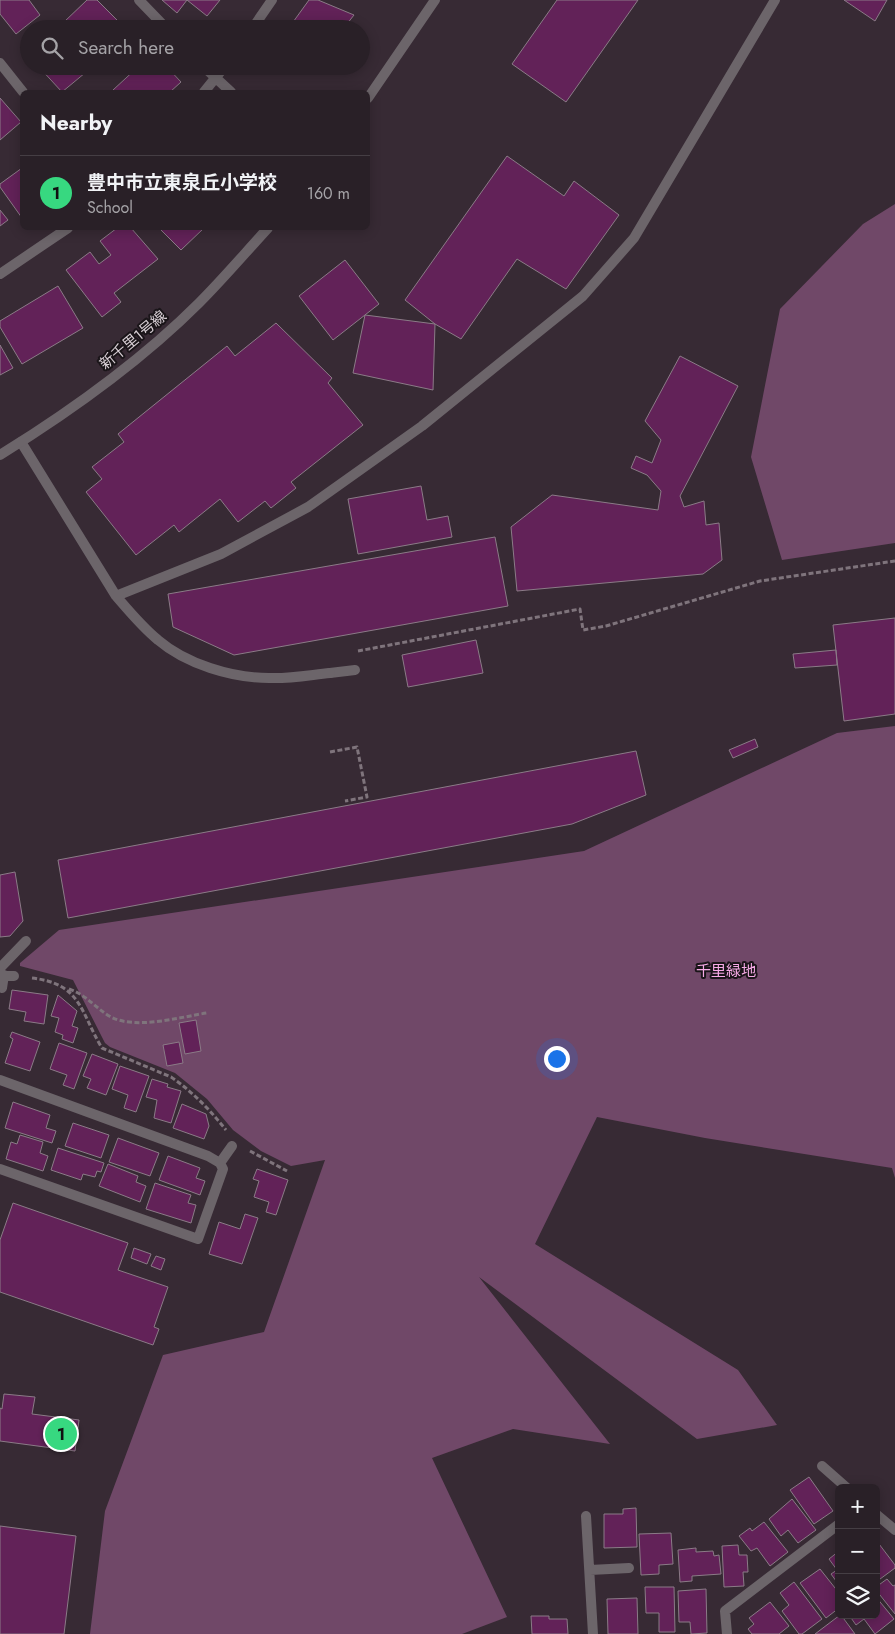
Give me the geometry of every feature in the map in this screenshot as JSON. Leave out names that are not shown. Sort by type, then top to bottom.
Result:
[{"type":"street","points":[[139,0],[158,20]]},
{"type":"street","points":[[258,20],[272,0]]},
{"type":"street","points":[[370,95],[435,0]]},
{"type":"street","points":[[116,596],[221,554],[308,508],[422,426],[584,296],[634,238],[775,0]]},
{"type":"street","points":[[0,63],[21,90]]},
{"type":"street","points":[[212,75],[229,90]]},
{"type":"street","points":[[206,90],[219,75]]},
{"type":"street","points":[[0,274],[65,230]]},
{"type":"street","name":"新千里1号線","points":[[0,455],[74,407],[156,341],[198,304],[266,230]]},
{"type":"street","points":[[21,442],[116,596],[159,641],[185,657],[210,667],[266,678],[355,670]]},
{"type":"street","points":[[2,988],[5,974],[26,941]]},
{"type":"street","points":[[0,1080],[199,1152],[220,1163],[223,1169],[198,1239],[0,1169]]},
{"type":"street","points":[[220,1163],[232,1141]]},
{"type":"street","points":[[822,1466],[842,1484]]},
{"type":"street","points":[[586,1516],[594,1634]]},
{"type":"street","points":[[880,1517],[895,1530]]},
{"type":"street","points":[[727,1634],[725,1611],[835,1527]]},
{"type":"street","points":[[590,1570],[628,1568]]},
{"type":"path","points":[[356,652],[580,610],[583,630],[606,626],[760,581],[895,561]]},
{"type":"path","points":[[330,752],[357,747],[366,797],[345,801]]},
{"type":"path","points":[[5,974],[36,979],[82,993],[109,1016],[135,1024],[207,1013]]},
{"type":"path","points":[[62,987],[76,998],[102,1048],[171,1077],[180,1083],[212,1111],[232,1141]]},
{"type":"path","points":[[244,1146],[287,1171]]},
{"type":"green space","points":[[895,204],[895,543],[782,560],[751,457],[780,309],[863,224]]},
{"type":"green space","name":"千里緑地","points":[[895,726],[895,1178],[892,1168],[705,1138],[597,1117],[535,1244],[738,1370],[777,1425],[697,1439],[479,1277],[610,1444],[513,1429],[432,1458],[507,1617],[462,1634],[90,1634],[105,1511],[163,1355],[264,1332],[325,1160],[291,1166],[261,1151],[233,1130],[207,1099],[175,1073],[110,1047],[105,1043],[73,980],[20,966],[20,963],[59,930],[584,851],[837,733]]},
{"type":"building","points":[[0,0],[29,0],[40,15],[34,20],[20,20],[20,31],[16,34],[0,14]]},
{"type":"building","points":[[87,0],[97,0],[117,20],[66,20]]},
{"type":"building","points":[[162,0],[187,0],[177,13]]},
{"type":"building","points":[[187,0],[220,0],[207,16]]},
{"type":"building","points":[[309,0],[318,0],[354,15],[350,20],[295,20]]},
{"type":"building","points":[[557,0],[638,0],[566,102],[512,64]]},
{"type":"building","points":[[844,0],[887,0],[875,21]]},
{"type":"building","points":[[46,75],[83,75],[64,90],[60,90]]},
{"type":"building","points":[[129,75],[174,75],[181,82],[172,90],[113,90]]},
{"type":"building","points":[[0,98],[20,123],[0,140]]},
{"type":"building","points":[[507,156],[564,196],[574,181],[619,215],[566,289],[517,259],[461,339],[435,324],[405,300]]},
{"type":"building","points":[[20,169],[20,215],[0,187],[0,184]]},
{"type":"building","points":[[0,210],[8,220],[0,226]]},
{"type":"building","points":[[114,230],[133,230],[158,259],[114,293],[121,302],[102,317],[66,270],[90,252],[99,264],[111,255],[100,241]]},
{"type":"building","points":[[161,230],[202,230],[181,250]]},
{"type":"building","points":[[345,260],[379,304],[333,340],[299,296]]},
{"type":"building","points":[[58,286],[83,328],[22,364],[0,327],[0,321]]},
{"type":"building","points":[[365,315],[435,324],[433,390],[353,373]]},
{"type":"building","points":[[276,323],[332,378],[328,383],[363,425],[291,482],[296,488],[271,508],[265,501],[238,522],[220,499],[179,532],[174,525],[136,555],[86,492],[102,479],[92,467],[124,442],[118,434],[227,346],[235,356]]},
{"type":"building","points":[[0,345],[13,368],[0,375]]},
{"type":"building","points":[[680,356],[738,386],[680,496],[684,507],[704,501],[706,525],[719,523],[722,560],[703,574],[517,591],[511,527],[552,495],[658,510],[661,491],[647,475],[631,468],[636,456],[652,463],[661,440],[645,421]]},
{"type":"building","points":[[421,486],[427,520],[448,516],[452,537],[358,554],[348,499]]},
{"type":"building","points":[[495,537],[508,606],[234,655],[173,627],[168,594]]},
{"type":"building","points":[[895,618],[895,714],[844,721],[833,625]]},
{"type":"building","points":[[476,640],[483,673],[408,687],[402,655]]},
{"type":"building","points":[[836,650],[837,665],[795,668],[793,654]]},
{"type":"building","points":[[755,739],[758,747],[733,758],[729,750]]},
{"type":"building","points":[[636,751],[646,795],[572,824],[68,918],[58,860]]},
{"type":"building","points":[[15,872],[23,921],[10,936],[0,937],[0,875]]},
{"type":"building","points":[[12,990],[48,995],[44,1024],[24,1021],[26,1012],[9,1009]]},
{"type":"building","points":[[58,995],[77,1011],[72,1026],[78,1028],[73,1043],[62,1039],[63,1035],[55,1032],[59,1018],[51,1016]]},
{"type":"building","points":[[196,1020],[201,1051],[185,1054],[179,1023]]},
{"type":"building","points":[[12,1032],[40,1042],[30,1071],[5,1063],[13,1039],[10,1037]]},
{"type":"building","points":[[179,1042],[183,1063],[167,1066],[163,1045]]},
{"type":"building","points":[[59,1043],[87,1053],[74,1089],[63,1085],[67,1075],[50,1069]]},
{"type":"building","points":[[92,1054],[118,1064],[106,1095],[87,1088],[91,1079],[83,1076]]},
{"type":"building","points":[[120,1066],[149,1076],[136,1112],[124,1108],[128,1095],[112,1089]]},
{"type":"building","points":[[152,1079],[168,1084],[167,1087],[181,1091],[171,1123],[154,1118],[157,1100],[146,1097]]},
{"type":"building","points":[[13,1102],[50,1115],[46,1128],[56,1131],[52,1143],[5,1128]]},
{"type":"building","points":[[182,1104],[206,1114],[209,1126],[204,1139],[173,1128]]},
{"type":"building","points":[[73,1123],[109,1135],[101,1158],[65,1146]]},
{"type":"building","points":[[20,1135],[43,1142],[40,1153],[48,1156],[43,1171],[6,1159],[11,1142],[17,1144]]},
{"type":"building","points":[[118,1138],[159,1153],[150,1176],[109,1162]]},
{"type":"building","points":[[58,1148],[104,1163],[101,1172],[97,1171],[95,1177],[83,1174],[81,1180],[51,1170]]},
{"type":"building","points":[[168,1156],[200,1168],[196,1178],[205,1181],[200,1195],[159,1180]]},
{"type":"building","points":[[108,1164],[138,1176],[136,1182],[146,1186],[140,1202],[99,1186]]},
{"type":"building","points":[[257,1169],[288,1180],[276,1215],[266,1212],[269,1202],[254,1197],[259,1181],[253,1179]]},
{"type":"building","points":[[155,1183],[191,1195],[188,1203],[196,1205],[191,1223],[146,1209]]},
{"type":"building","points":[[13,1203],[128,1243],[118,1270],[168,1287],[154,1327],[159,1329],[153,1345],[0,1292],[0,1240]]},
{"type":"building","points":[[245,1214],[258,1218],[242,1264],[209,1254],[219,1222],[240,1229]]},
{"type":"building","points":[[134,1248],[151,1254],[147,1264],[131,1258]]},
{"type":"building","points":[[156,1256],[165,1259],[161,1270],[151,1266]]},
{"type":"building","points":[[4,1394],[35,1397],[32,1414],[79,1420],[75,1451],[0,1441],[0,1408],[2,1409]]},
{"type":"building","points":[[809,1477],[833,1511],[814,1524],[790,1490]]},
{"type":"building","points":[[792,1499],[816,1530],[798,1543],[788,1530],[781,1536],[769,1519]]},
{"type":"building","points":[[636,1508],[637,1547],[604,1548],[604,1514],[623,1514],[623,1509]]},
{"type":"building","points":[[764,1522],[788,1552],[770,1566],[757,1548],[751,1551],[739,1536],[750,1528],[752,1531]]},
{"type":"building","points":[[0,1526],[76,1536],[64,1634],[0,1634]]},
{"type":"building","points":[[671,1533],[673,1564],[659,1565],[659,1574],[641,1575],[639,1534]]},
{"type":"building","points":[[738,1545],[739,1555],[747,1555],[748,1572],[743,1572],[744,1586],[724,1587],[722,1546]]},
{"type":"building","points":[[880,1545],[895,1565],[895,1568],[880,1579]]},
{"type":"building","points":[[696,1548],[696,1552],[713,1551],[714,1556],[719,1555],[721,1574],[692,1576],[692,1581],[680,1582],[678,1550]]},
{"type":"building","points":[[835,1554],[835,1567],[829,1559]]},
{"type":"building","points":[[820,1569],[835,1588],[835,1611],[826,1618],[800,1583]]},
{"type":"building","points":[[835,1571],[835,1580],[831,1574]]},
{"type":"building","points":[[887,1579],[893,1586],[895,1585],[895,1614],[880,1595],[880,1584]]},
{"type":"building","points":[[794,1582],[822,1619],[802,1634],[799,1634],[782,1611],[789,1605],[780,1593]]},
{"type":"building","points":[[645,1587],[674,1587],[675,1632],[659,1632],[659,1613],[646,1613]]},
{"type":"building","points":[[706,1589],[707,1633],[691,1634],[690,1622],[679,1622],[678,1591]]},
{"type":"building","points":[[637,1598],[638,1634],[608,1634],[607,1599]]},
{"type":"building","points":[[770,1602],[789,1626],[779,1634],[752,1634],[748,1629],[754,1624],[749,1618]]},
{"type":"building","points":[[880,1602],[894,1619],[875,1634],[864,1619],[880,1619]]},
{"type":"building","points":[[531,1616],[567,1619],[568,1634],[532,1634]]},
{"type":"building","points":[[835,1619],[844,1619],[855,1634],[815,1634]]},
{"type":"building","points":[[852,1619],[864,1619],[856,1625]]},
{"type":"place","name":"豊中市立東泉丘小学校","points":[[61,1434]]}]
